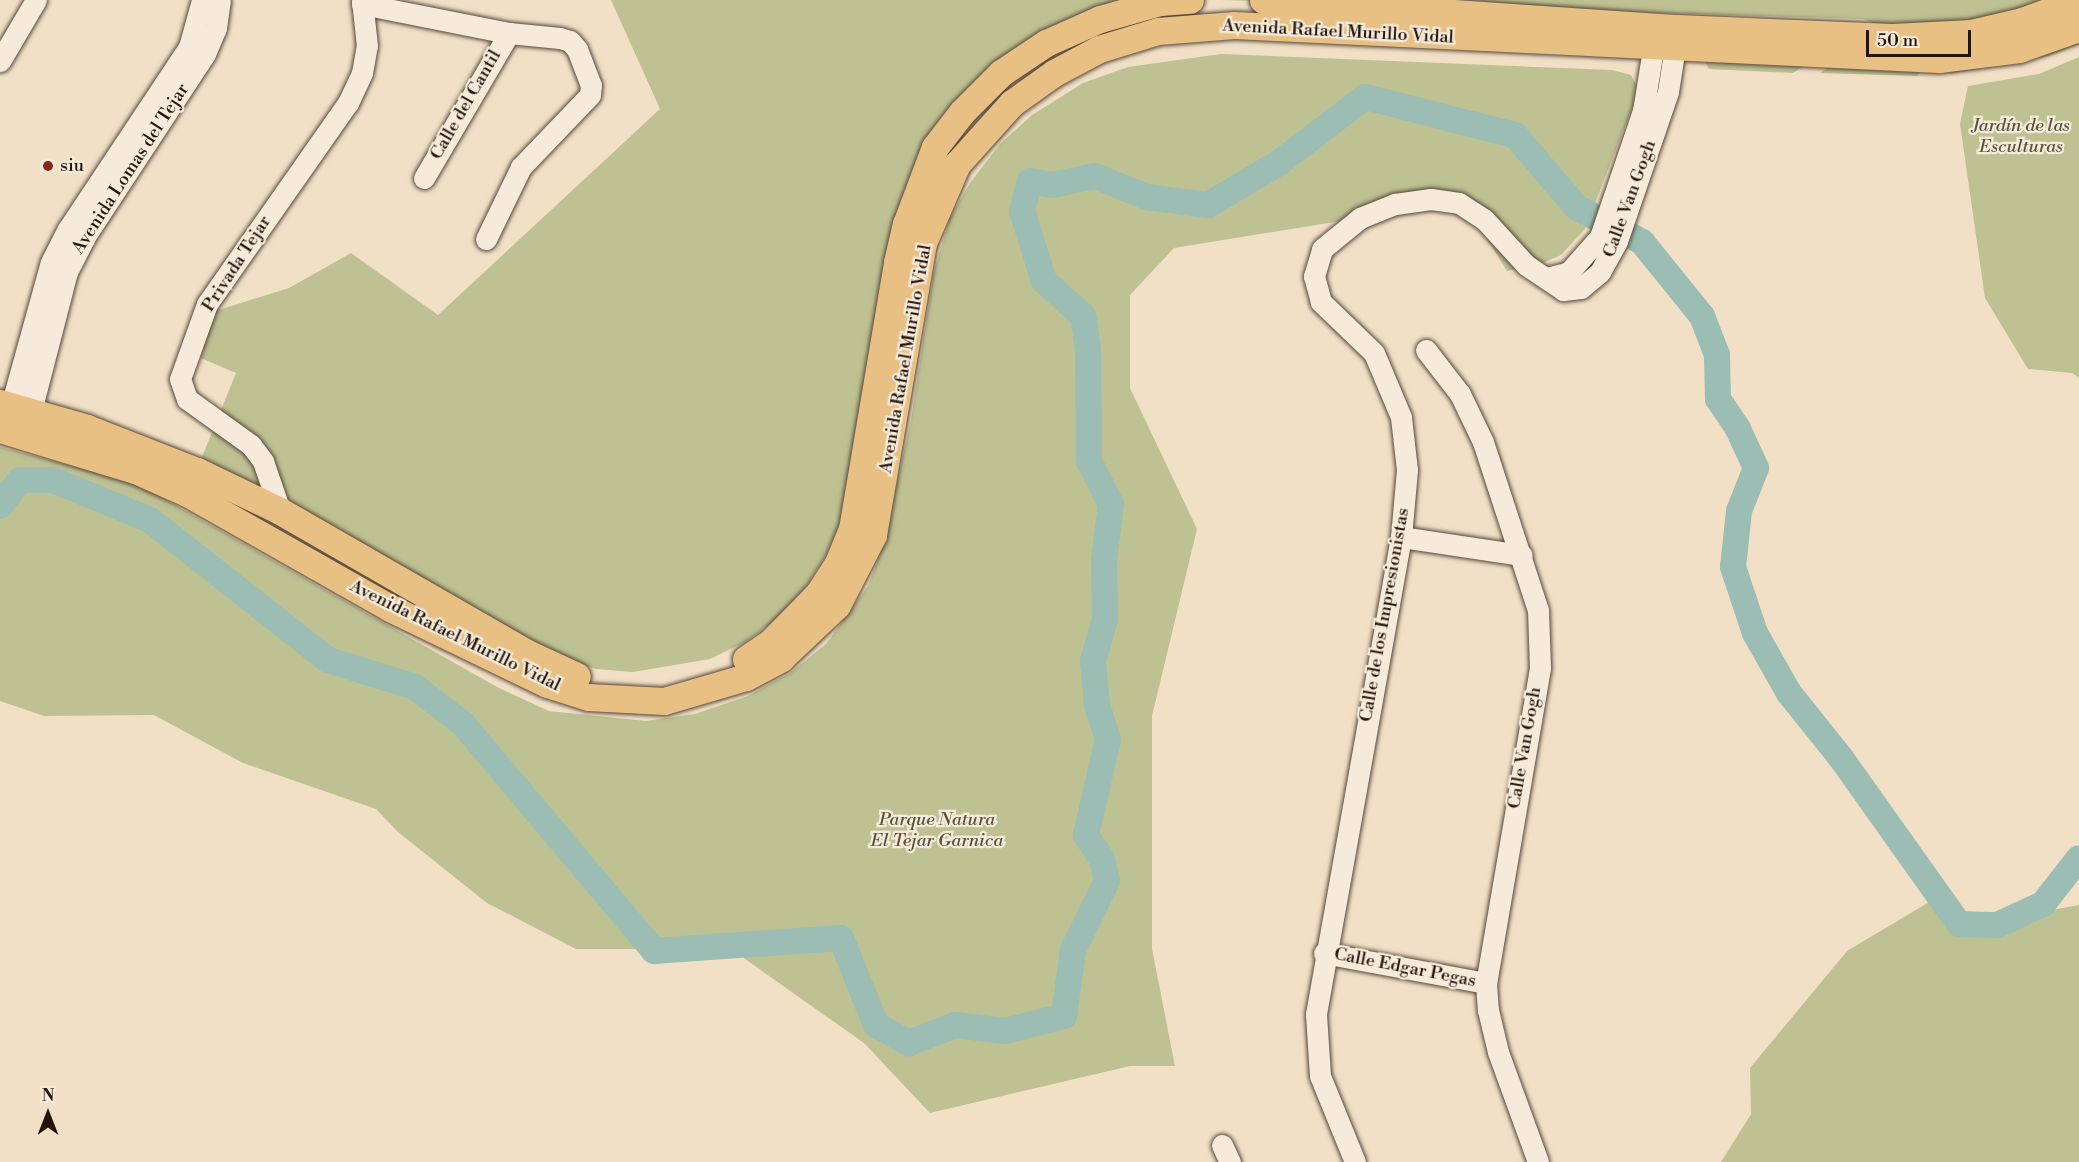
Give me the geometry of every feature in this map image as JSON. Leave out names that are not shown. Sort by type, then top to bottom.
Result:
[{"type":"main road","name":"Avenida Rafael Murillo Vidal","points":[[11,416],[143,448],[280,511],[525,652],[590,681],[663,684],[705,676],[741,662],[770,643],[818,594],[838,563],[852,529],[897,262],[906,224],[935,147],[962,112],[1001,73],[1046,43],[1100,19],[1160,2],[1190,0]]},
{"type":"main road","name":"Avenida Rafael Murillo Vidal","points":[[1263,0],[1666,38],[1939,59],[2019,49],[2079,28]]},
{"type":"main road","name":"Avenida Rafael Murillo Vidal","points":[[11,416],[187,493],[390,608],[547,684],[588,697],[664,701],[708,691],[747,677],[781,658],[837,605],[859,569],[882,499],[923,243],[957,164],[1012,102],[1054,73],[1099,50],[1158,31],[1234,25],[1666,38],[1946,35],[2022,21],[2079,0]]},
{"type":"street","points":[[0,61],[36,0]]},
{"type":"street","name":"Avenida Lomas del Tejar","points":[[11,416],[51,262],[68,229],[189,47],[202,0]]},
{"type":"street","name":"Avenida Lomas del Tejar","points":[[11,416],[67,272],[84,238],[205,54],[216,28],[220,0]]},
{"type":"street","points":[[362,2],[509,33],[570,41],[591,85],[590,95],[521,167],[486,239]]},
{"type":"street","name":"Privada Tejar","points":[[280,511],[263,461],[251,445],[186,399],[180,379],[207,304],[348,103],[362,73],[367,46],[362,2]]},
{"type":"street","name":"Calle del Cantil","points":[[424,178],[509,33]]},
{"type":"street","name":"Calle Van Gogh","points":[[1547,278],[1563,290],[1581,288],[1600,272],[1616,217],[1652,113],[1666,38]]},
{"type":"street","name":"Calle de los Impresionistas","points":[[1355,1162],[1320,1076],[1316,1014],[1324,953],[1401,537],[1407,470],[1401,417],[1374,353],[1321,302],[1314,276],[1322,249],[1360,218],[1395,204],[1431,199],[1459,203],[1484,219],[1526,265],[1547,278]]},
{"type":"street","name":"Calle Van Gogh","points":[[1426,350],[1460,394],[1483,442],[1522,555],[1538,610],[1540,668],[1486,983],[1488,1010],[1498,1052],[1538,1162]]},
{"type":"street","points":[[1401,537],[1522,555]]},
{"type":"street","name":"Calle Edgar Pegas","points":[[1324,953],[1486,983]]},
{"type":"green space","points":[[611,0],[1157,0],[1108,13],[948,117],[845,512],[827,553],[805,588],[777,619],[745,642],[710,659],[633,672],[596,669],[561,659],[202,457],[236,373],[201,358],[212,312],[289,288],[351,253],[438,315],[660,109]]},
{"type":"green space","points":[[1220,0],[2051,0],[1969,25],[1882,26],[1863,19]]},
{"type":"green space","points":[[2079,36],[2079,44],[2049,56],[1950,74],[1949,68]]},
{"type":"green space","name":"Parque Natura El Tejar Garnica","points":[[1221,54],[1612,70],[1631,75],[1639,90],[1585,229],[1561,255],[1540,264],[1507,271],[1463,201],[1174,248],[1130,295],[1130,388],[1197,529],[1152,716],[1152,949],[1175,1066],[1130,1066],[930,1113],[864,1043],[731,949],[576,949],[487,903],[398,832],[376,809],[243,763],[154,715],[44,716],[0,701],[0,447],[136,483],[499,688],[549,711],[646,721],[695,714],[748,696],[790,673],[826,644],[868,586],[883,546],[911,420],[934,271],[950,218],[970,183],[1000,144],[1032,115],[1083,83],[1128,67]]},
{"type":"green space","name":"Jardín de las Esculturas","points":[[2079,57],[2079,378],[2072,373],[2028,369],[1985,298],[1960,124],[1968,86],[2039,74]]},
{"type":"green space","points":[[1705,62],[1804,66],[1793,73],[1709,69]]},
{"type":"green space","points":[[1831,66],[1919,69],[1918,76],[1820,73]]},
{"type":"green space","points":[[1931,901],[2003,929],[2036,913],[2079,905],[2079,1162],[1721,1162],[1751,1114],[1750,1068],[1847,951]]},
{"type":"waterway","points":[[0,506],[20,480],[53,480],[150,520],[328,660],[415,687],[463,724],[654,951],[841,938],[876,1025],[909,1043],[955,1025],[1005,1031],[1064,1016],[1073,950],[1107,881],[1102,859],[1086,835],[1108,739],[1097,705],[1093,661],[1105,619],[1104,560],[1111,504],[1089,461],[1088,350],[1083,316],[1044,281],[1022,211],[1030,181],[1052,185],[1095,176],[1147,197],[1208,205],[1280,162],[1365,97],[1515,135],[1576,207],[1642,242],[1702,316],[1717,355],[1718,399],[1738,429],[1756,468],[1739,511],[1733,567],[1755,633],[1789,693],[1841,758],[1959,924],[1997,925],[2043,904],[2079,858]]},
{"type":"place","name":"siu","points":[[48,166]]}]
